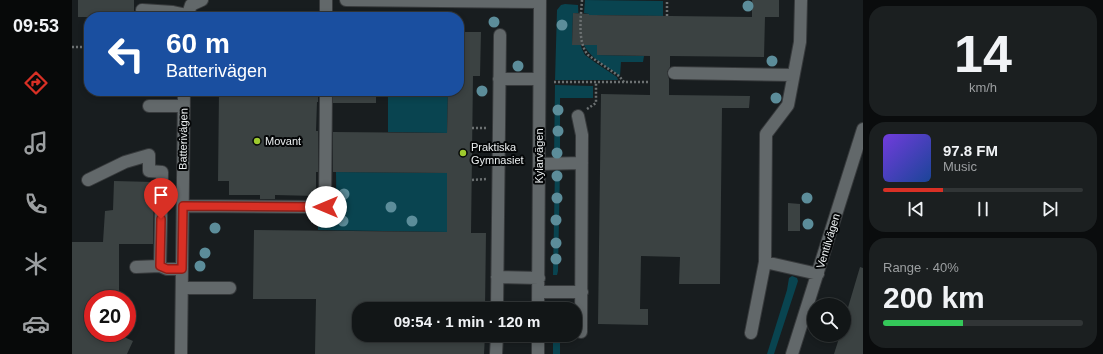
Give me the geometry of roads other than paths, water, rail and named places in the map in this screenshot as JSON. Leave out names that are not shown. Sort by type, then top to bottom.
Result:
[{"type":"street","points":[[326,0],[326,12]]},
{"type":"street","points":[[346,0],[539,1]]},
{"type":"street","points":[[752,333],[765,262],[766,134],[788,105],[800,42],[801,0]]},
{"type":"street","name":"Kylarvägen","points":[[538,302],[539,1]]},
{"type":"street","points":[[142,10],[173,12],[191,7]]},
{"type":"street","points":[[497,302],[500,35]]},
{"type":"street","points":[[674,73],[793,76]]},
{"type":"street","points":[[499,79],[539,79]]},
{"type":"street","name":"Batterivägen","points":[[181,354],[184,96]]},
{"type":"street","points":[[183,206],[326,207],[326,96]]},
{"type":"street","points":[[150,106],[184,106]]},
{"type":"street","points":[[578,116],[582,134],[582,302]]},
{"type":"street","name":"Ventilvägen","points":[[792,354],[863,129]]},
{"type":"street","points":[[88,180],[125,162],[149,156],[149,171],[162,172],[160,266]]},
{"type":"street","points":[[539,164],[582,163]]},
{"type":"street","points":[[765,262],[818,274]]},
{"type":"street","points":[[136,266],[160,266],[167,269],[182,269]]},
{"type":"street","points":[[497,277],[539,278]]},
{"type":"street","points":[[182,288],[230,288]]},
{"type":"street","points":[[539,292],[582,292]]},
{"type":"street","points":[[496,342],[496,354]]},
{"type":"street","points":[[538,342],[538,354]]},
{"type":"place","name":"Movant","points":[[257,141]]},
{"type":"place","name":"Praktiska Gymnasiet","points":[[463,153]]}]
